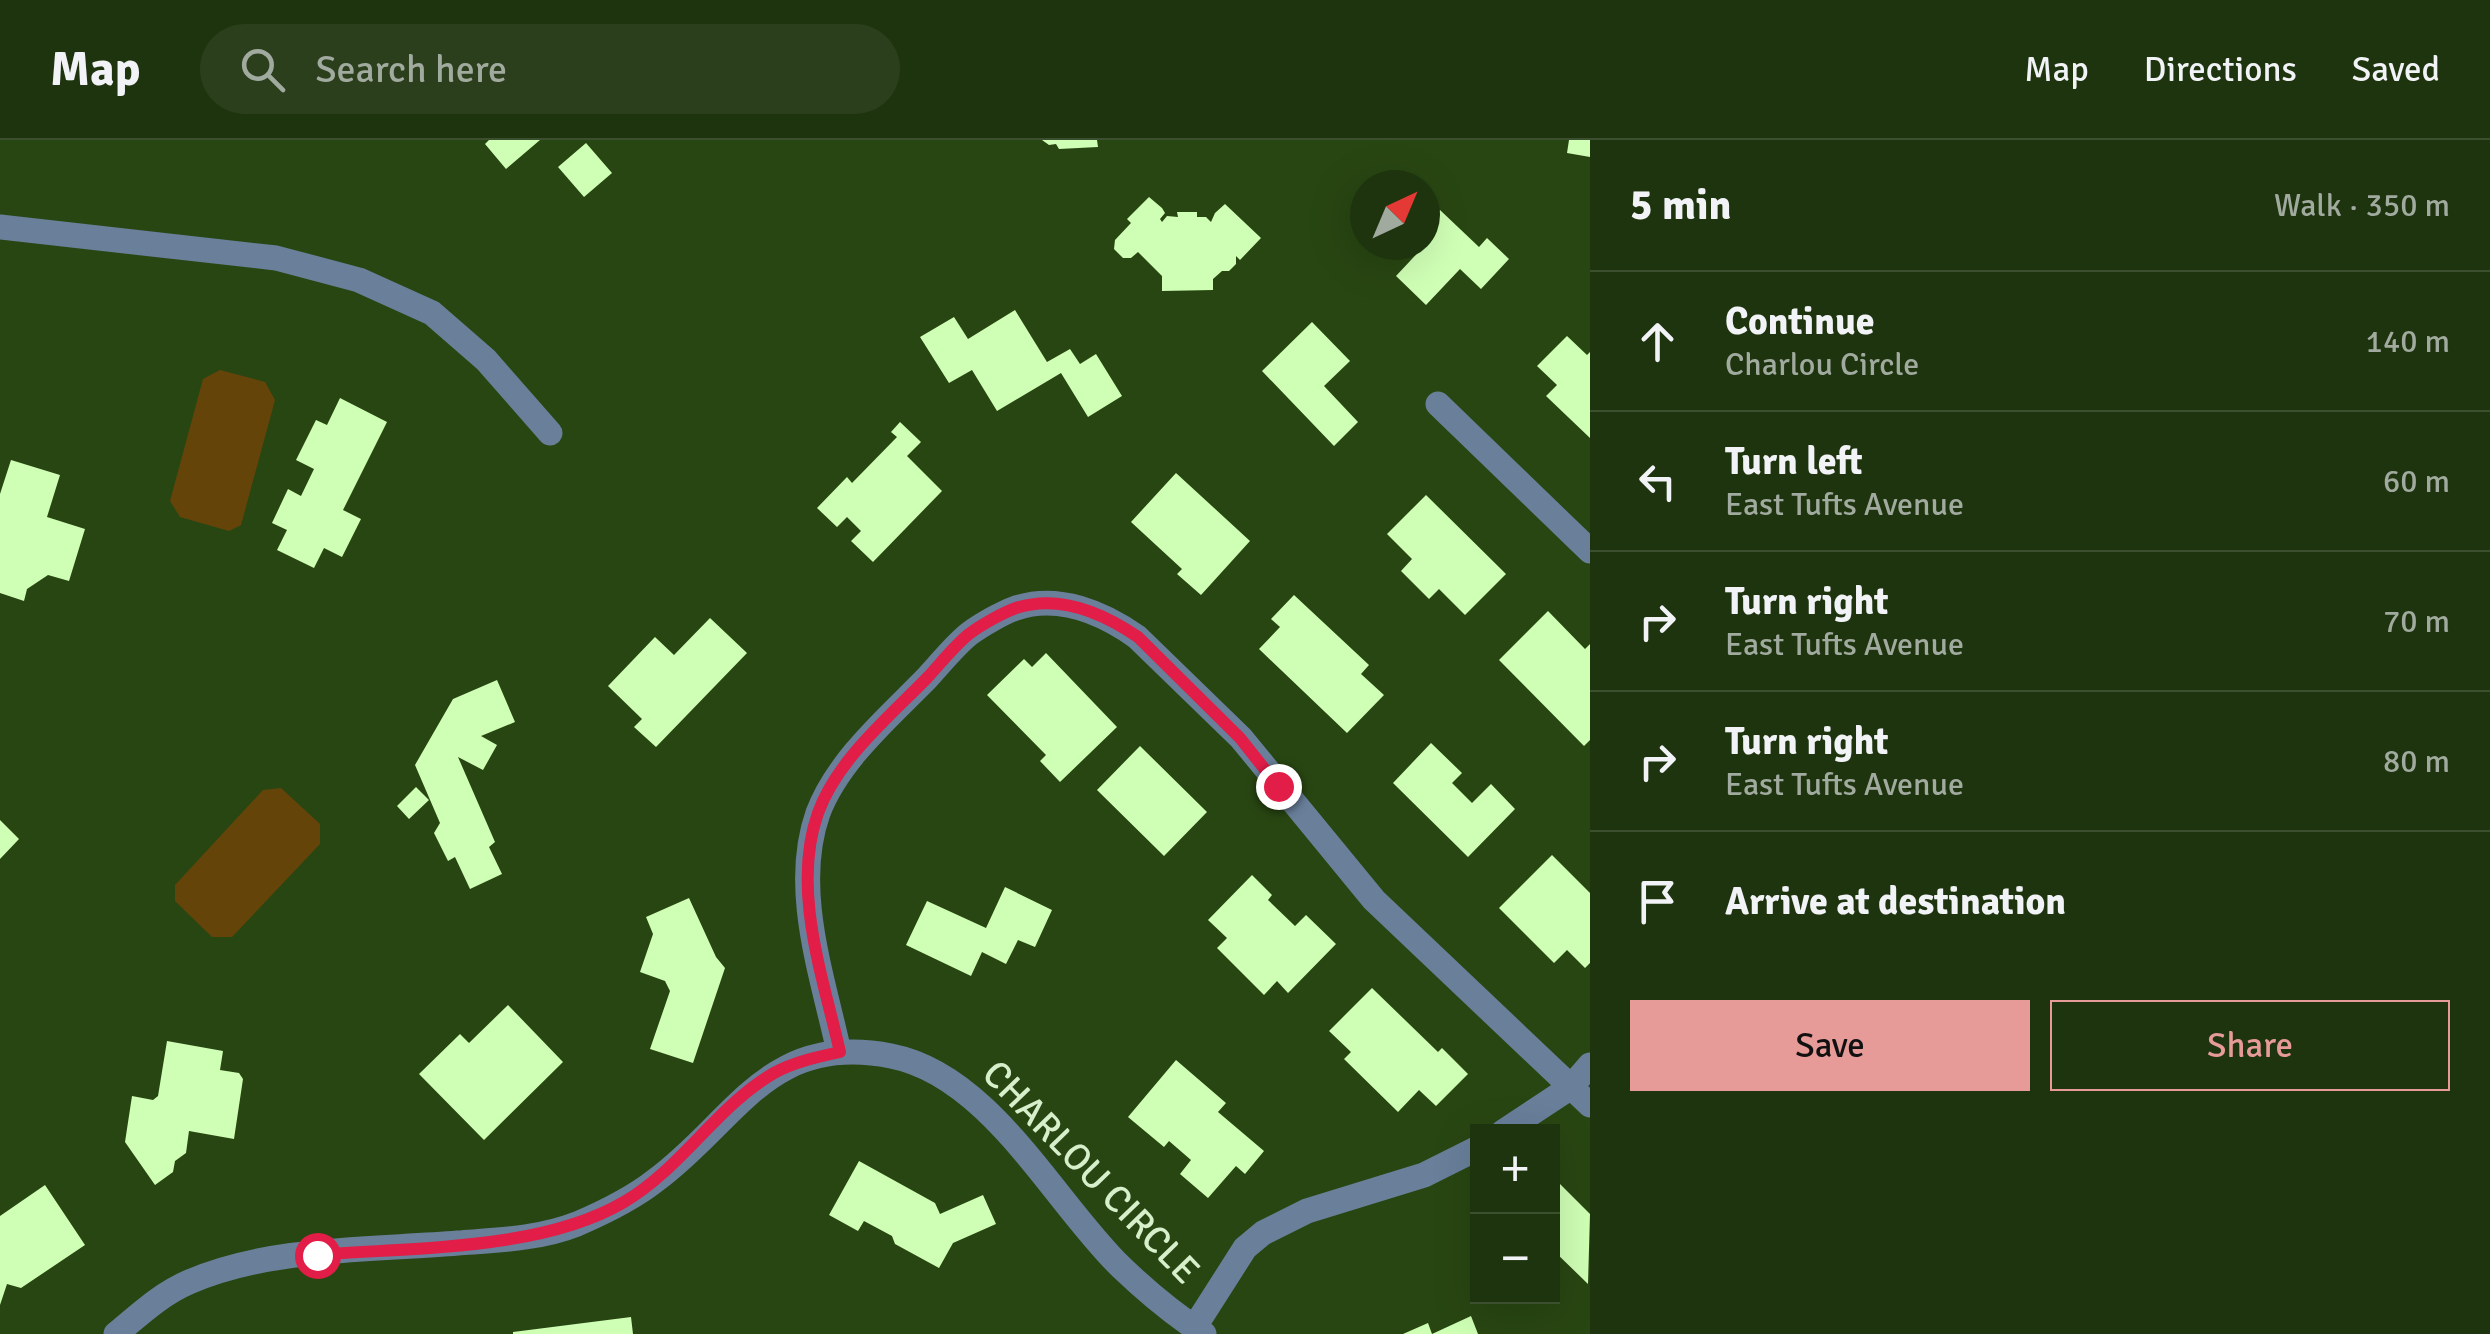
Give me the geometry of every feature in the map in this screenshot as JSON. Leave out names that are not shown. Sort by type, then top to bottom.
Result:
[{"type":"street","points":[[0,226],[276,258],[359,280],[432,314],[486,360],[550,433]]},
{"type":"street","points":[[1438,404],[1590,551]]},
{"type":"street","points":[[840,1052],[810,916],[809,862],[818,814],[868,740],[970,633],[1016,608],[1071,606],[1103,616],[1138,637],[1240,738],[1374,900],[1590,1105]]},
{"type":"street","name":"CHARLOU CIRCLE","points":[[116,1334],[150,1304],[186,1283],[234,1264],[516,1238],[574,1225],[622,1204],[658,1180],[747,1092],[775,1072],[840,1052],[891,1056],[934,1071],[967,1093],[998,1123],[1120,1266],[1199,1331],[1245,1248],[1263,1233],[1306,1211],[1424,1175],[1470,1152]]},
{"type":"street","points":[[1515,1124],[1571,1086],[1590,1066]]},
{"type":"shaded area","points":[[220,370],[265,382],[275,400],[241,525],[229,531],[180,517],[170,501],[203,379]]},
{"type":"shaded area","points":[[281,788],[320,824],[320,844],[232,937],[212,937],[175,901],[175,885],[263,790]]},
{"type":"building","points":[[489,140],[540,140],[506,169],[485,144]]},
{"type":"building","points":[[1042,140],[1097,140],[1098,147],[1059,149],[1056,144]]},
{"type":"building","points":[[1569,140],[1590,140],[1590,157],[1567,153]]},
{"type":"building","points":[[586,143],[612,173],[584,197],[558,167]]},
{"type":"building","points":[[1149,197],[1165,213],[1162,222],[1167,216],[1178,217],[1177,212],[1197,212],[1197,217],[1206,217],[1211,222],[1225,204],[1261,238],[1240,260],[1236,256],[1236,264],[1229,271],[1222,271],[1213,279],[1213,290],[1162,291],[1162,276],[1138,252],[1123,258],[1114,249],[1115,240],[1131,223],[1127,219]]},
{"type":"building","points":[[1440,210],[1479,247],[1487,238],[1509,259],[1481,289],[1460,269],[1426,305],[1396,276],[1411,260],[1440,260]]},
{"type":"building","points":[[1015,310],[1047,362],[1070,349],[1080,364],[1096,354],[1122,396],[1088,417],[1061,373],[997,411],[972,370],[949,383],[920,337],[954,317],[968,339]]},
{"type":"building","points":[[1312,322],[1350,361],[1324,386],[1358,422],[1334,446],[1262,371]]},
{"type":"building","points":[[1567,336],[1587,355],[1590,352],[1590,438],[1546,396],[1557,385],[1537,366]]},
{"type":"building","points":[[340,398],[387,422],[343,510],[361,519],[342,557],[324,548],[314,568],[277,550],[287,530],[272,523],[288,489],[301,496],[314,469],[296,460],[316,420],[327,425]]},
{"type":"building","points":[[900,422],[921,442],[907,456],[942,491],[873,562],[851,541],[861,531],[847,517],[837,527],[817,508],[847,477],[852,483],[897,437],[891,432]]},
{"type":"building","points":[[11,460],[60,475],[47,517],[85,529],[69,581],[48,575],[27,589],[24,601],[0,593],[0,494]]},
{"type":"building","points":[[1176,473],[1250,541],[1201,595],[1177,574],[1182,569],[1131,522]]},
{"type":"building","points":[[1426,495],[1506,574],[1465,615],[1439,589],[1429,599],[1401,571],[1412,559],[1387,534]]},
{"type":"building","points":[[1294,595],[1369,665],[1361,674],[1384,695],[1347,733],[1259,649],[1280,627],[1271,619]]},
{"type":"building","points":[[1548,611],[1585,649],[1590,644],[1590,740],[1584,746],[1499,660]]},
{"type":"building","points":[[710,618],[747,653],[656,747],[634,727],[642,719],[608,686],[655,637],[674,655]]},
{"type":"building","points":[[1046,653],[1117,727],[1060,782],[1040,761],[1046,755],[987,695],[1024,659],[1032,667]]},
{"type":"building","points":[[497,680],[515,722],[481,736],[497,745],[483,770],[458,757],[495,842],[489,847],[502,874],[470,889],[455,857],[448,861],[434,833],[440,823],[415,765],[453,699]]},
{"type":"building","points":[[1431,743],[1462,773],[1452,783],[1472,803],[1491,784],[1515,809],[1468,857],[1393,783]]},
{"type":"building","points":[[1140,746],[1207,812],[1164,856],[1097,790]]},
{"type":"building","points":[[416,787],[429,800],[409,819],[397,806]]},
{"type":"building","points":[[0,820],[19,839],[0,859]]},
{"type":"building","points":[[1552,855],[1590,893],[1590,963],[1585,968],[1567,950],[1554,963],[1499,908]]},
{"type":"building","points":[[1252,875],[1272,895],[1268,900],[1295,926],[1306,915],[1336,944],[1288,993],[1277,981],[1264,995],[1217,948],[1227,938],[1208,920]]},
{"type":"building","points":[[1005,887],[1052,910],[1035,947],[1018,940],[1006,964],[982,952],[971,976],[906,945],[927,901],[986,928]]},
{"type":"building","points":[[689,898],[725,968],[693,1063],[650,1049],[670,991],[665,981],[640,972],[653,934],[646,917]]},
{"type":"building","points":[[1372,988],[1438,1052],[1442,1048],[1468,1074],[1436,1106],[1419,1090],[1398,1112],[1344,1059],[1351,1052],[1329,1031]]},
{"type":"building","points":[[508,1005],[563,1062],[484,1140],[419,1074],[460,1034],[469,1043]]},
{"type":"building","points":[[167,1041],[223,1051],[220,1070],[239,1073],[243,1079],[234,1139],[189,1131],[186,1153],[175,1161],[173,1172],[155,1185],[125,1142],[132,1096],[153,1100],[158,1096]]},
{"type":"building","points":[[1176,1060],[1226,1103],[1218,1112],[1264,1151],[1245,1174],[1236,1166],[1208,1198],[1180,1174],[1191,1160],[1169,1141],[1164,1147],[1128,1117]]},
{"type":"building","points":[[859,1161],[935,1203],[940,1214],[983,1195],[996,1224],[953,1243],[939,1268],[895,1244],[892,1236],[864,1221],[858,1231],[829,1215]]},
{"type":"building","points":[[1560,1184],[1590,1214],[1588,1284],[1560,1257]]},
{"type":"building","points":[[45,1185],[85,1245],[21,1288],[7,1284],[0,1305],[0,1216]]},
{"type":"building","points":[[1471,1316],[1478,1334],[1432,1334]]},
{"type":"building","points":[[631,1317],[633,1334],[513,1334],[513,1332]]},
{"type":"building","points":[[1428,1323],[1432,1334],[1403,1334]]},
{"type":"route","points":[[317,1255],[516,1238],[574,1225],[622,1204],[658,1180],[747,1092],[775,1072],[840,1052],[810,916],[809,862],[818,814],[834,784],[868,740],[935,669],[970,633],[1016,608],[1042,605],[1087,609],[1138,637],[1240,738],[1278,786]]}]
